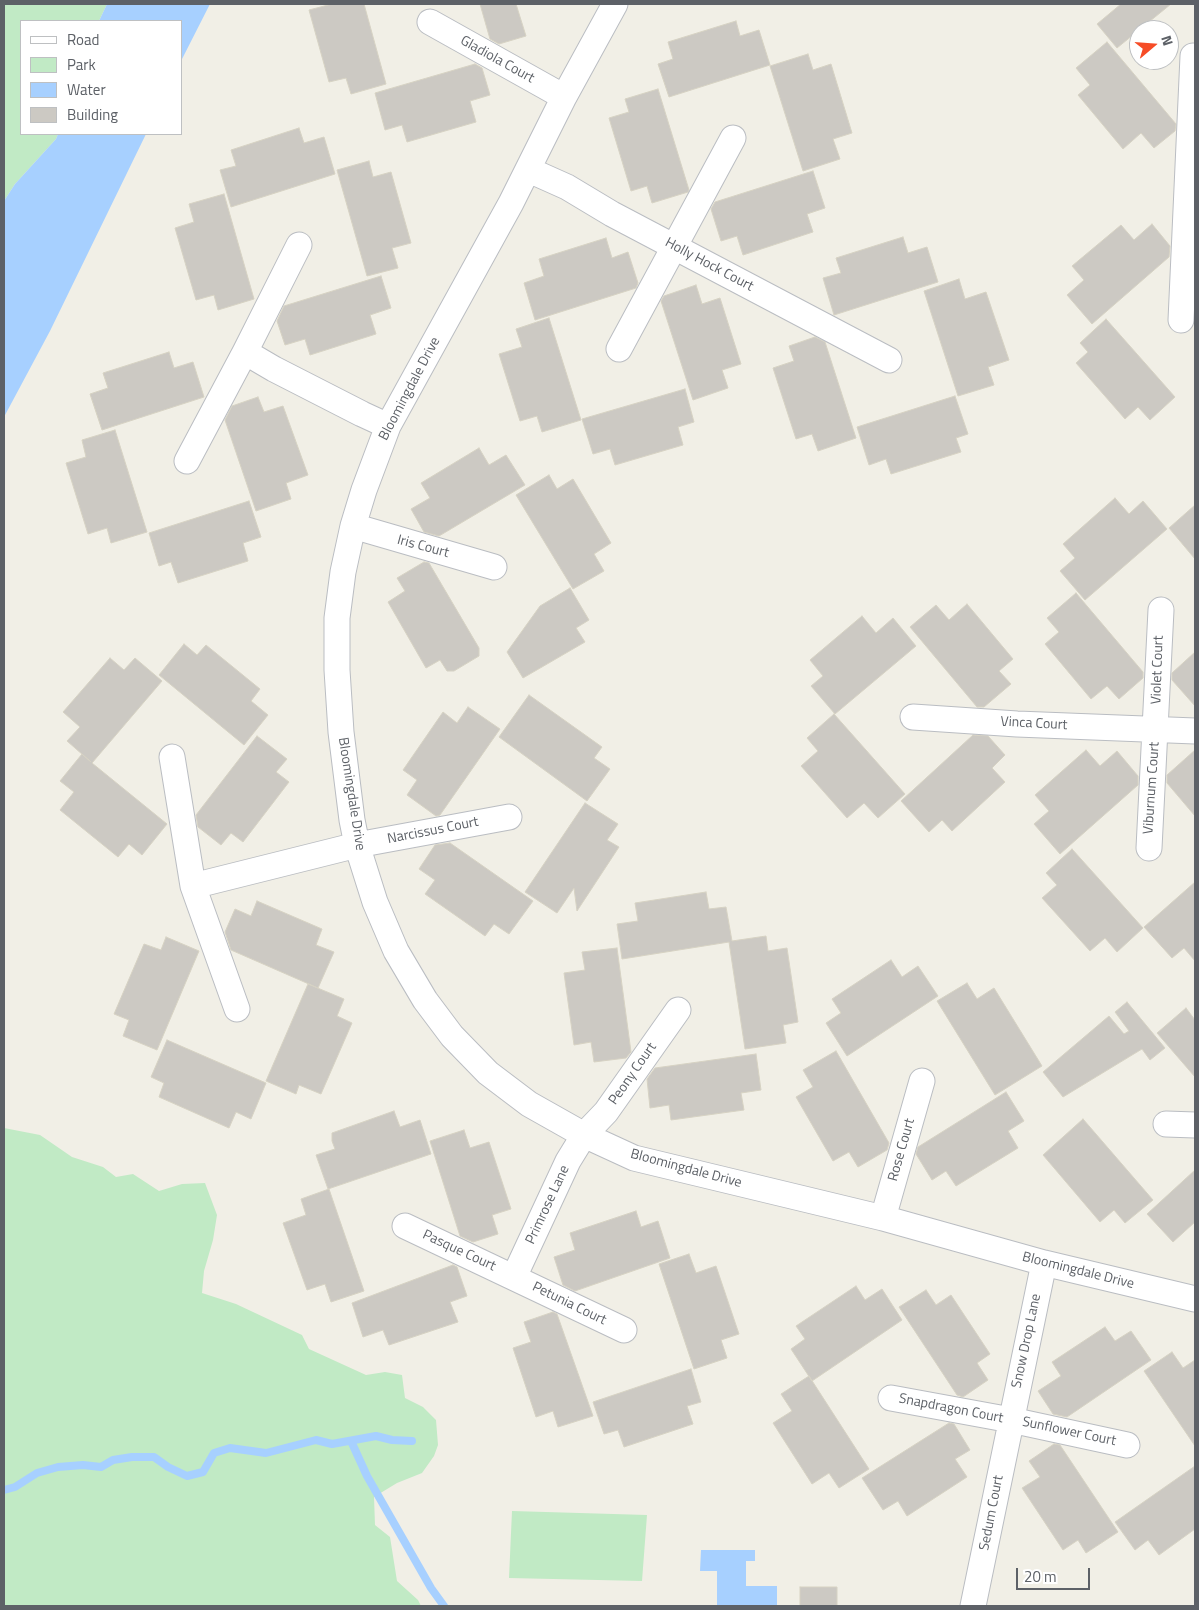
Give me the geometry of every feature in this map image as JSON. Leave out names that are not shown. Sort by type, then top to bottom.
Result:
[{"type":"street","name":"Bloomingdale Drive","points":[[615,4],[564,97],[529,170],[388,426],[364,490],[353,526],[336,618],[341,732],[357,845],[375,902],[396,951],[425,1000],[452,1036],[488,1073],[529,1104],[584,1135],[634,1158],[883,1218],[1044,1263],[1195,1299]]},
{"type":"street","name":"Gladiola Court","points":[[430,22],[564,97]]},
{"type":"street","points":[[1181,320],[1191,187],[1193,56]]},
{"type":"street","points":[[620,349],[733,138]]},
{"type":"street","name":"Holly Hock Court","points":[[529,170],[567,187],[889,360]]},
{"type":"street","points":[[187,461],[245,352],[299,244]]},
{"type":"street","points":[[245,352],[274,369],[388,426]]},
{"type":"street","name":"Iris Court","points":[[353,526],[494,567]]},
{"type":"street","name":"Violet Court","points":[[1156,729],[1161,610]]},
{"type":"street","name":"Vinca Court","points":[[913,717],[1017,724],[1195,731]]},
{"type":"street","name":"Viburnum Court","points":[[1149,848],[1156,729]]},
{"type":"street","points":[[172,757],[193,886],[237,1009]]},
{"type":"street","name":"Narcissus Court","points":[[193,886],[357,845],[509,816]]},
{"type":"street","name":"Peony Court","points":[[584,1135],[606,1112],[678,1010]]},
{"type":"street","name":"Rose Court","points":[[883,1218],[922,1081]]},
{"type":"street","points":[[1166,1124],[1195,1125]]},
{"type":"street","name":"Primrose Lane","points":[[514,1277],[568,1161],[584,1135]]},
{"type":"street","name":"Pasque Court","points":[[405,1226],[514,1277]]},
{"type":"street","name":"Snow Drop Lane","points":[[1011,1420],[1044,1263]]},
{"type":"street","name":"Petunia Court","points":[[514,1277],[624,1330]]},
{"type":"street","name":"Snapdragon Court","points":[[891,1398],[1011,1420]]},
{"type":"street","name":"Sunflower Court","points":[[1011,1420],[1127,1445]]},
{"type":"street","name":"Sedum Court","points":[[973,1606],[1011,1420]]},
{"type":"green space","points":[[4,4],[107,4],[99,20],[20,20],[20,135],[58,135],[15,184],[4,201]]},
{"type":"green space","points":[[4,1128],[40,1135],[72,1157],[103,1167],[116,1177],[133,1174],[159,1191],[182,1184],[205,1183],[217,1215],[213,1240],[204,1271],[202,1293],[236,1304],[302,1335],[309,1349],[366,1375],[385,1372],[402,1375],[405,1398],[423,1407],[436,1420],[438,1445],[434,1456],[422,1473],[397,1483],[374,1497],[375,1525],[390,1537],[397,1581],[418,1600],[421,1606],[4,1606]]},
{"type":"green space","points":[[512,1511],[647,1515],[642,1581],[509,1578]]},
{"type":"water","points":[[107,4],[210,4],[182,59],[182,20],[99,20]]},
{"type":"water","points":[[58,135],[146,135],[50,331],[4,417],[4,201],[15,184]]},
{"type":"water","points":[[701,1550],[755,1550],[755,1561],[746,1561],[746,1586],[777,1586],[777,1606],[717,1606],[717,1571],[700,1571]]},
{"type":"building","points":[[332,4],[364,4],[386,84],[351,94],[346,78],[329,82],[309,10]]},
{"type":"building","points":[[480,4],[516,4],[526,36],[499,44],[490,39]]},
{"type":"building","points":[[1121,4],[1171,4],[1151,20],[1129,20],[1129,38],[1117,48],[1097,24]]},
{"type":"building","points":[[736,21],[740,36],[759,30],[770,65],[669,97],[658,64],[673,59],[668,42]]},
{"type":"building","points":[[1107,42],[1176,124],[1175,131],[1154,148],[1141,133],[1123,149],[1078,95],[1090,85],[1076,68]]},
{"type":"building","points":[[808,54],[813,70],[831,64],[852,133],[833,139],[840,159],[803,171],[770,66]]},
{"type":"building","points":[[475,64],[482,68],[490,95],[470,101],[476,122],[407,142],[402,125],[385,130],[375,93]]},
{"type":"building","points":[[658,89],[689,190],[688,192],[652,203],[647,186],[631,191],[609,118],[629,112],[625,99]]},
{"type":"building","points":[[299,128],[304,143],[324,137],[335,174],[231,207],[220,170],[236,166],[231,150]]},
{"type":"building","points":[[369,161],[373,177],[391,172],[411,243],[392,248],[398,268],[367,276],[337,170]]},
{"type":"building","points":[[813,171],[825,208],[807,214],[813,232],[743,255],[737,236],[721,241],[711,209],[715,202]]},
{"type":"building","points":[[224,194],[254,299],[218,310],[214,295],[196,300],[175,228],[194,222],[189,204]]},
{"type":"building","points":[[1152,224],[1170,246],[1169,257],[1092,324],[1067,295],[1084,280],[1072,266],[1121,225],[1134,240]]},
{"type":"building","points":[[903,237],[908,253],[927,247],[938,282],[834,315],[823,278],[841,273],[836,258]]},
{"type":"building","points":[[606,238],[612,258],[628,252],[638,283],[636,288],[535,320],[524,283],[544,276],[539,259]]},
{"type":"building","points":[[381,276],[391,308],[370,315],[376,334],[310,355],[305,339],[285,345],[277,321],[284,306]]},
{"type":"building","points":[[959,279],[965,299],[986,292],[1009,360],[988,367],[994,385],[958,396],[924,291]]},
{"type":"building","points":[[696,285],[702,304],[720,298],[741,364],[722,370],[728,388],[693,400],[661,301],[664,296]]},
{"type":"building","points":[[549,318],[581,420],[542,432],[537,416],[520,421],[499,354],[522,347],[516,329]]},
{"type":"building","points":[[1106,319],[1175,397],[1150,420],[1138,407],[1125,419],[1076,363],[1088,352],[1080,343]]},
{"type":"building","points":[[815,337],[825,342],[856,438],[818,451],[812,434],[796,439],[773,368],[794,361],[789,346]]},
{"type":"building","points":[[169,352],[174,368],[193,362],[204,397],[102,430],[90,394],[108,388],[103,373]]},
{"type":"building","points":[[685,389],[694,422],[678,427],[683,445],[615,465],[610,449],[593,454],[582,419]]},
{"type":"building","points":[[955,396],[968,434],[956,438],[961,452],[891,474],[886,459],[869,465],[857,427]]},
{"type":"building","points":[[258,397],[264,412],[283,406],[308,475],[286,483],[291,499],[256,511],[225,420],[232,406]]},
{"type":"building","points":[[115,430],[147,532],[111,543],[107,528],[88,534],[66,463],[86,457],[82,440]]},
{"type":"building","points":[[479,448],[489,465],[506,455],[525,485],[439,536],[424,532],[411,509],[430,498],[421,483]]},
{"type":"building","points":[[549,475],[557,489],[573,479],[611,543],[594,554],[604,571],[573,589],[516,495]]},
{"type":"building","points":[[1115,498],[1129,514],[1143,501],[1167,529],[1085,600],[1060,571],[1075,558],[1063,544]]},
{"type":"building","points":[[249,501],[261,537],[243,543],[248,561],[178,583],[171,562],[159,566],[149,533]]},
{"type":"building","points":[[1195,505],[1195,559],[1169,528]]},
{"type":"building","points":[[424,562],[429,563],[479,648],[479,656],[454,671],[447,671],[440,660],[426,668],[388,602],[405,591],[397,578]]},
{"type":"building","points":[[570,588],[589,620],[576,628],[585,642],[523,678],[507,652],[540,606]]},
{"type":"building","points":[[1076,593],[1143,672],[1143,678],[1119,699],[1107,686],[1091,699],[1045,644],[1059,632],[1047,618]]},
{"type":"building","points":[[967,604],[1013,659],[999,671],[1011,684],[984,707],[977,707],[910,627],[936,605],[949,620]]},
{"type":"building","points":[[862,616],[876,633],[893,618],[916,646],[835,714],[811,686],[823,676],[810,660]]},
{"type":"building","points":[[184,644],[197,655],[206,645],[260,689],[251,701],[268,715],[244,745],[159,675]]},
{"type":"building","points":[[1195,652],[1195,706],[1172,680],[1172,673]]},
{"type":"building","points":[[110,658],[124,670],[135,658],[162,681],[92,763],[167,824],[142,855],[129,844],[118,857],[60,810],[74,792],[60,781],[82,754],[67,741],[80,727],[63,712]]},
{"type":"building","points":[[529,695],[602,747],[594,758],[610,769],[587,801],[499,737]]},
{"type":"building","points":[[468,707],[500,729],[440,815],[436,816],[407,795],[417,780],[403,770],[443,712],[457,723]]},
{"type":"building","points":[[834,714],[905,794],[878,818],[864,803],[847,818],[801,766],[818,751],[807,738]]},
{"type":"building","points":[[973,735],[988,736],[1005,755],[992,768],[1005,782],[952,831],[942,820],[929,832],[901,801]]},
{"type":"building","points":[[257,736],[287,759],[276,772],[289,782],[243,842],[231,833],[221,845],[198,827],[196,815]]},
{"type":"building","points":[[1086,750],[1100,766],[1117,751],[1138,776],[1138,785],[1060,854],[1034,824],[1049,811],[1035,795]]},
{"type":"building","points":[[1195,750],[1195,816],[1167,783],[1167,775]]},
{"type":"building","points":[[585,803],[618,824],[607,840],[619,847],[577,911],[574,888],[557,913],[525,892]]},
{"type":"building","points":[[450,843],[533,901],[509,934],[494,924],[485,936],[425,894],[435,880],[419,869],[435,845]]},
{"type":"building","points":[[1072,849],[1143,928],[1117,952],[1105,938],[1090,951],[1042,898],[1057,885],[1046,873]]},
{"type":"building","points":[[1195,882],[1195,961],[1184,948],[1172,958],[1144,927]]},
{"type":"building","points":[[706,892],[709,909],[726,907],[732,941],[766,936],[768,951],[787,948],[798,1022],[783,1025],[786,1043],[745,1049],[729,942],[622,959],[617,924],[638,921],[635,903]]},
{"type":"building","points":[[257,901],[322,929],[316,945],[334,952],[318,988],[231,950],[225,932],[235,909],[251,916]]},
{"type":"building","points":[[166,937],[199,951],[157,1050],[123,1036],[129,1020],[114,1014],[144,944],[161,950]]},
{"type":"building","points":[[617,948],[631,1052],[626,1058],[594,1062],[591,1042],[574,1045],[564,973],[585,970],[582,952]]},
{"type":"building","points":[[891,960],[902,977],[918,966],[938,996],[847,1056],[826,1023],[841,1013],[832,999]]},
{"type":"building","points":[[967,983],[977,999],[994,988],[1042,1066],[995,1095],[937,1001]]},
{"type":"building","points":[[308,984],[344,999],[337,1016],[352,1023],[321,1094],[299,1085],[296,1094],[266,1081]]},
{"type":"building","points":[[1127,1002],[1165,1048],[1150,1060],[1142,1049],[1063,1097],[1043,1072],[1109,1016],[1124,1034],[1129,1031],[1115,1012]]},
{"type":"building","points":[[1186,1008],[1195,1020],[1195,1077],[1157,1033]]},
{"type":"building","points":[[167,1040],[266,1083],[251,1119],[236,1112],[229,1128],[159,1097],[164,1083],[151,1077]]},
{"type":"building","points":[[836,1051],[889,1143],[887,1150],[858,1167],[849,1152],[833,1161],[796,1097],[813,1087],[803,1070]]},
{"type":"building","points":[[756,1054],[761,1090],[741,1093],[744,1110],[671,1120],[669,1105],[650,1108],[647,1079],[655,1068]]},
{"type":"building","points":[[1006,1092],[1024,1121],[1008,1131],[1018,1148],[956,1186],[946,1171],[932,1180],[916,1154],[918,1147]]},
{"type":"building","points":[[394,1111],[400,1127],[420,1120],[431,1154],[328,1189],[316,1155],[335,1149],[332,1133]]},
{"type":"building","points":[[1083,1119],[1153,1200],[1125,1223],[1114,1210],[1100,1222],[1043,1155]]},
{"type":"building","points":[[464,1130],[470,1148],[489,1142],[511,1209],[492,1215],[498,1234],[473,1242],[460,1236],[430,1141]]},
{"type":"building","points":[[1195,1170],[1195,1222],[1173,1242],[1147,1214]]},
{"type":"building","points":[[329,1189],[364,1291],[331,1302],[325,1284],[307,1290],[283,1223],[306,1215],[301,1199]]},
{"type":"building","points":[[636,1211],[641,1227],[658,1221],[670,1258],[575,1291],[563,1285],[554,1257],[575,1250],[570,1233]]},
{"type":"building","points":[[689,1254],[696,1273],[716,1266],[739,1334],[721,1340],[727,1358],[694,1369],[659,1264]]},
{"type":"building","points":[[453,1265],[457,1267],[467,1296],[450,1302],[458,1322],[389,1345],[383,1330],[363,1337],[352,1303]]},
{"type":"building","points":[[856,1286],[865,1300],[882,1289],[902,1320],[812,1381],[791,1349],[805,1339],[796,1326]]},
{"type":"building","points":[[926,1290],[936,1305],[951,1295],[990,1354],[977,1363],[988,1380],[963,1397],[957,1395],[899,1307]]},
{"type":"building","points":[[553,1312],[557,1314],[593,1416],[558,1427],[553,1411],[536,1417],[513,1348],[531,1342],[524,1322]]},
{"type":"building","points":[[1105,1327],[1115,1341],[1131,1331],[1151,1360],[1067,1417],[1053,1414],[1038,1391],[1061,1376],[1052,1362]]},
{"type":"building","points":[[1172,1352],[1183,1368],[1195,1360],[1195,1446],[1144,1371]]},
{"type":"building","points":[[691,1369],[701,1402],[687,1406],[693,1424],[624,1447],[618,1430],[604,1434],[593,1402]]},
{"type":"building","points":[[809,1376],[869,1469],[839,1488],[829,1473],[812,1484],[773,1423],[792,1411],[781,1394]]},
{"type":"building","points":[[949,1423],[954,1424],[970,1450],[955,1459],[967,1477],[907,1516],[898,1501],[883,1510],[862,1478]]},
{"type":"building","points":[[1054,1444],[1060,1445],[1118,1532],[1086,1553],[1078,1540],[1063,1550],[1022,1488],[1040,1477],[1029,1461]]},
{"type":"building","points":[[1195,1466],[1195,1529],[1159,1555],[1148,1540],[1135,1550],[1115,1522]]},
{"type":"building","points":[[800,1587],[837,1587],[837,1606],[800,1606]]},
{"type":"waterway","points":[[4,1490],[15,1487],[37,1473],[58,1467],[83,1465],[101,1467],[113,1460],[132,1457],[154,1457],[168,1467],[187,1476],[203,1472],[214,1453],[230,1448],[266,1453],[316,1440],[332,1444],[376,1436],[392,1440],[412,1441]]},
{"type":"waterway","points":[[351,1441],[367,1476],[431,1588],[444,1606]]}]
